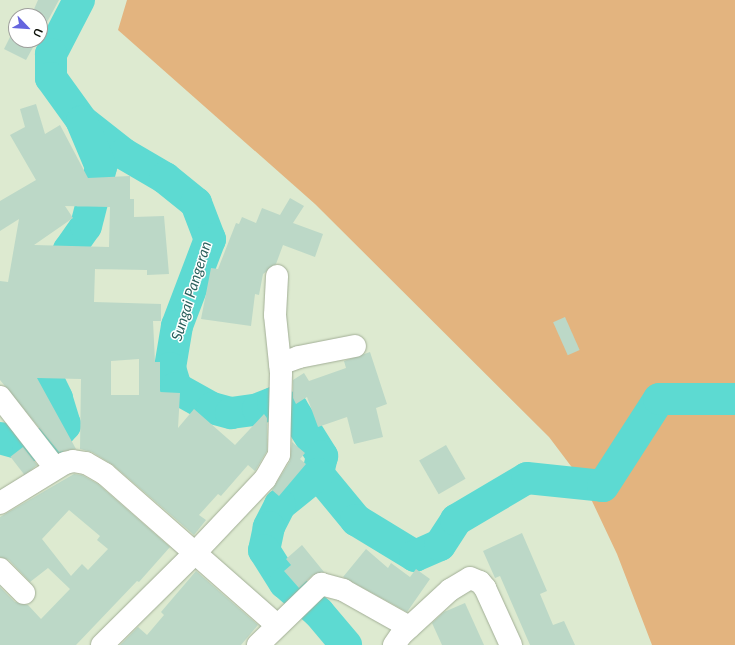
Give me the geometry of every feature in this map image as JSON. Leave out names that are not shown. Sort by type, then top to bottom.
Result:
[{"type":"street","points":[[102,645],[265,479],[279,455],[281,368],[275,315],[277,276]]},
{"type":"street","points":[[281,368],[299,357],[355,346]]},
{"type":"street","points":[[0,397],[55,468]]},
{"type":"street","points":[[0,503],[55,468],[73,461],[94,467],[195,552],[277,625]]},
{"type":"street","points":[[0,569],[24,594]]},
{"type":"street","points":[[394,645],[409,627],[460,582],[470,578],[475,578],[485,588],[511,645]]},
{"type":"street","points":[[258,645],[318,584],[343,590],[409,627]]},
{"type":"shaded area","points":[[127,0],[735,0],[735,645],[652,645],[617,554],[583,482],[549,437],[315,204],[118,30]]},
{"type":"building","points":[[38,0],[59,0],[48,20],[48,8],[34,8]]},
{"type":"building","points":[[8,41],[8,48],[33,48],[26,60],[4,49]]},
{"type":"building","points":[[36,104],[45,134],[60,125],[88,178],[130,176],[130,199],[134,199],[134,217],[164,216],[169,274],[147,275],[147,270],[95,269],[94,302],[161,304],[161,321],[153,321],[155,362],[160,362],[160,392],[180,393],[178,428],[194,409],[235,445],[264,414],[267,418],[267,451],[255,471],[248,465],[221,496],[218,494],[199,515],[206,520],[194,535],[113,465],[92,452],[80,449],[81,379],[37,378],[76,449],[59,452],[0,380],[0,281],[8,282],[19,219],[0,231],[0,201],[36,180],[10,135],[25,127],[20,109]],"holes":[[[65,206],[110,207],[109,247],[34,245],[73,218]],[[139,359],[139,395],[111,395],[111,361]]]},
{"type":"building","points":[[290,198],[304,206],[293,223],[323,234],[315,257],[283,245],[276,264],[263,274],[259,295],[255,294],[251,326],[201,319],[211,268],[218,269],[236,223],[239,224],[242,217],[256,223],[262,208],[280,215]]},
{"type":"building","points":[[565,317],[580,350],[568,355],[553,322]]},
{"type":"building","points":[[370,352],[387,404],[376,408],[383,437],[354,444],[347,417],[318,427],[307,397],[296,404],[293,398],[293,380],[304,373],[309,381],[346,368],[344,361]]},
{"type":"building","points":[[292,442],[305,453],[300,459],[306,464],[279,496],[272,490],[290,461]]},
{"type":"building","points":[[446,445],[465,479],[439,494],[419,460]]},
{"type":"building","points":[[23,447],[37,465],[25,475],[10,457]]},
{"type":"building","points":[[74,474],[82,475],[98,484],[170,547],[139,582],[137,581],[76,645],[0,645],[0,587],[15,602],[28,605],[41,619],[70,589],[48,568],[30,582],[9,560],[0,557],[0,517]],"holes":[[[69,510],[100,536],[97,540],[108,549],[88,570],[82,564],[71,576],[42,539]]]},
{"type":"building","points":[[522,533],[547,591],[540,594],[553,625],[564,621],[575,645],[530,645],[500,576],[495,578],[483,551]]},
{"type":"building","points":[[302,545],[324,572],[313,575],[299,588],[284,571],[291,565],[286,559]]},
{"type":"building","points":[[366,549],[388,568],[391,563],[410,577],[416,569],[430,579],[407,612],[343,577]]},
{"type":"building","points":[[196,571],[258,625],[241,645],[120,645],[138,627],[147,635],[164,615],[161,612]]},
{"type":"building","points":[[465,603],[484,645],[442,645],[432,623],[444,612]]},
{"type":"waterway","name":"Sungai Pangeran","points":[[79,0],[51,54],[51,78],[82,121],[124,154],[165,178],[196,203],[210,239],[177,326],[170,368],[176,388],[212,408],[231,413],[258,409],[273,403],[292,408],[322,456],[318,474]]},
{"type":"waterway","points":[[56,287],[69,250],[86,226],[101,167],[82,122]]},
{"type":"waterway","points":[[0,438],[28,446],[50,442],[65,425],[57,398],[40,363],[38,336]]},
{"type":"waterway","points":[[318,474],[356,520],[415,556],[440,545],[456,520],[527,478],[603,486],[659,399],[735,399]]},
{"type":"waterway","points":[[318,474],[280,505],[269,527],[264,550],[285,583],[319,613],[346,645]]}]
